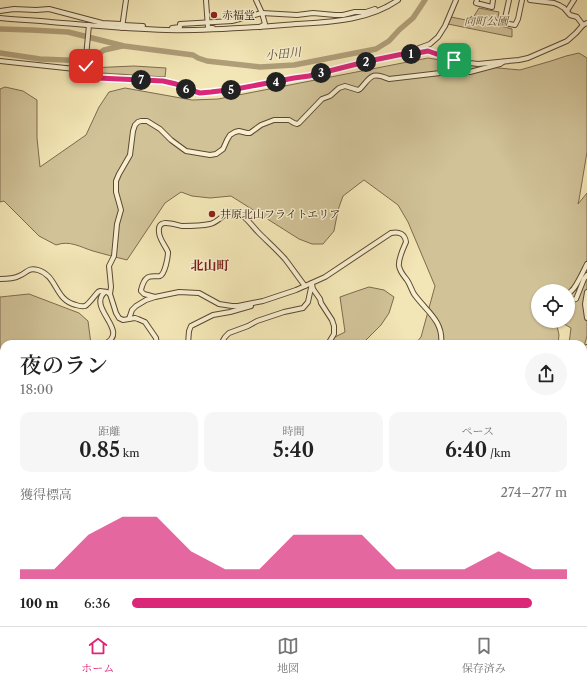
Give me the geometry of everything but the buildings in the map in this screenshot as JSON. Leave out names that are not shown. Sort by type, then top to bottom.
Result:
[{"type":"street","points":[[122,26],[126,0]]},
{"type":"street","points":[[206,0],[208,28],[225,29]]},
{"type":"street","points":[[256,0],[266,24],[259,27]]},
{"type":"street","points":[[0,11],[14,9],[49,9],[102,24],[166,30],[225,29],[338,21],[383,9],[398,0]]},
{"type":"street","points":[[0,61],[76,69],[98,78],[163,81],[200,93],[236,89],[309,76],[403,54],[430,44],[435,41],[445,26],[456,0]]},
{"type":"street","points":[[477,0],[476,3],[492,7],[493,0]]},
{"type":"street","points":[[509,0],[504,23],[515,25],[518,19],[522,0]]},
{"type":"street","points":[[403,54],[407,55],[428,51],[454,60],[478,64],[528,58],[567,41],[585,24],[577,17],[570,15],[564,8],[554,3],[530,0]]},
{"type":"street","points":[[567,11],[574,0]]},
{"type":"street","points":[[166,30],[180,27],[180,24],[232,21],[262,13],[297,15],[313,13],[335,15],[383,9]]},
{"type":"street","points":[[0,18],[89,26],[143,26]]},
{"type":"street","points":[[81,71],[86,66],[89,26]]},
{"type":"street","points":[[156,340],[145,322],[138,319],[123,320],[117,316],[110,294],[111,287],[109,266],[114,256],[121,210],[116,192],[116,181],[118,174],[130,155],[135,125],[138,122],[147,121],[160,129],[171,140],[186,151],[210,155],[216,154],[223,149],[230,135],[235,132],[250,133],[261,124],[274,120],[288,120],[294,123],[300,123],[322,99],[330,96],[339,88],[345,86],[358,90],[368,79],[373,76],[389,79],[449,72],[470,72],[496,66],[503,62]]},
{"type":"street","points":[[155,297],[142,293],[141,290],[146,278],[149,276],[159,276],[165,269],[168,252],[159,234],[160,225],[167,223],[184,226],[212,224],[223,215],[231,213],[241,215],[253,226],[285,260],[305,286]]},
{"type":"street","points":[[129,319],[132,310],[146,300],[179,292],[199,293],[219,304],[238,306],[263,302],[312,284],[336,270],[391,233],[399,232],[406,240],[399,262],[400,269],[414,294],[436,321],[441,331],[441,340]]},
{"type":"street","points":[[587,264],[574,288],[569,293],[568,296],[571,300],[576,300],[587,275]]},
{"type":"street","points":[[0,279],[18,277],[30,269],[39,270],[44,272],[49,277],[58,292],[67,301],[82,307],[87,305],[100,291],[110,294]]},
{"type":"street","points":[[223,340],[229,333],[257,321],[284,312],[303,308],[308,302],[312,284]]},
{"type":"street","points":[[312,284],[313,290],[332,320],[334,326],[334,334],[330,340]]},
{"type":"street","points":[[105,292],[100,298],[101,307],[111,326],[113,334],[110,340]]},
{"type":"street","points":[[587,292],[585,304],[587,318]]},
{"type":"street","points":[[188,340],[188,333],[191,326],[209,316],[239,310],[251,306],[252,304]]},
{"type":"green space","name":"向町公園","points":[[479,8],[499,12],[497,25],[512,29],[512,37],[448,24],[451,17],[471,21]]},
{"type":"green space","points":[[579,53],[587,58],[587,152],[578,204],[587,193],[586,340],[570,340],[571,328],[575,328],[575,284],[531,284],[531,328],[558,328],[558,340],[418,340],[421,337],[435,286],[408,222],[398,205],[364,180],[343,196],[338,210],[334,231],[323,244],[312,244],[299,239],[231,196],[210,198],[192,196],[181,192],[165,203],[127,260],[66,243],[56,245],[39,236],[4,201],[0,202],[0,89],[5,87],[23,91],[37,100],[37,138],[40,167],[86,135],[99,107],[109,92],[125,88],[192,100],[218,99],[428,58],[477,66],[520,70]]},
{"type":"green space","points":[[134,66],[166,68],[165,77],[102,73],[89,69],[89,68]]},
{"type":"green space","points":[[73,73],[82,74],[84,76],[84,80],[73,80]]},
{"type":"green space","points":[[369,287],[384,290],[394,297],[389,313],[381,325],[366,340],[329,340],[345,332],[340,297]]},
{"type":"green space","points":[[29,294],[79,313],[88,321],[90,340],[0,340],[0,297]]},
{"type":"waterway","name":"小田川","points":[[0,29],[68,32],[124,46],[193,55],[207,61],[260,67],[294,65],[376,49],[389,41],[413,18],[425,0]]},
{"type":"waterway","name":"小田川","points":[[0,53],[40,59],[89,61],[104,50],[122,46]]},
{"type":"place","name":"赤福堂","points":[[214,15]]},
{"type":"place","name":"井原北山フライトエリア","points":[[212,214]]},
{"type":"district","name":"北山町","points":[[210,265]]},
{"type":"route","points":[[86,66],[81,71],[98,78],[163,81],[200,93],[236,89],[309,76],[369,61],[422,51],[432,52],[454,60]]}]
